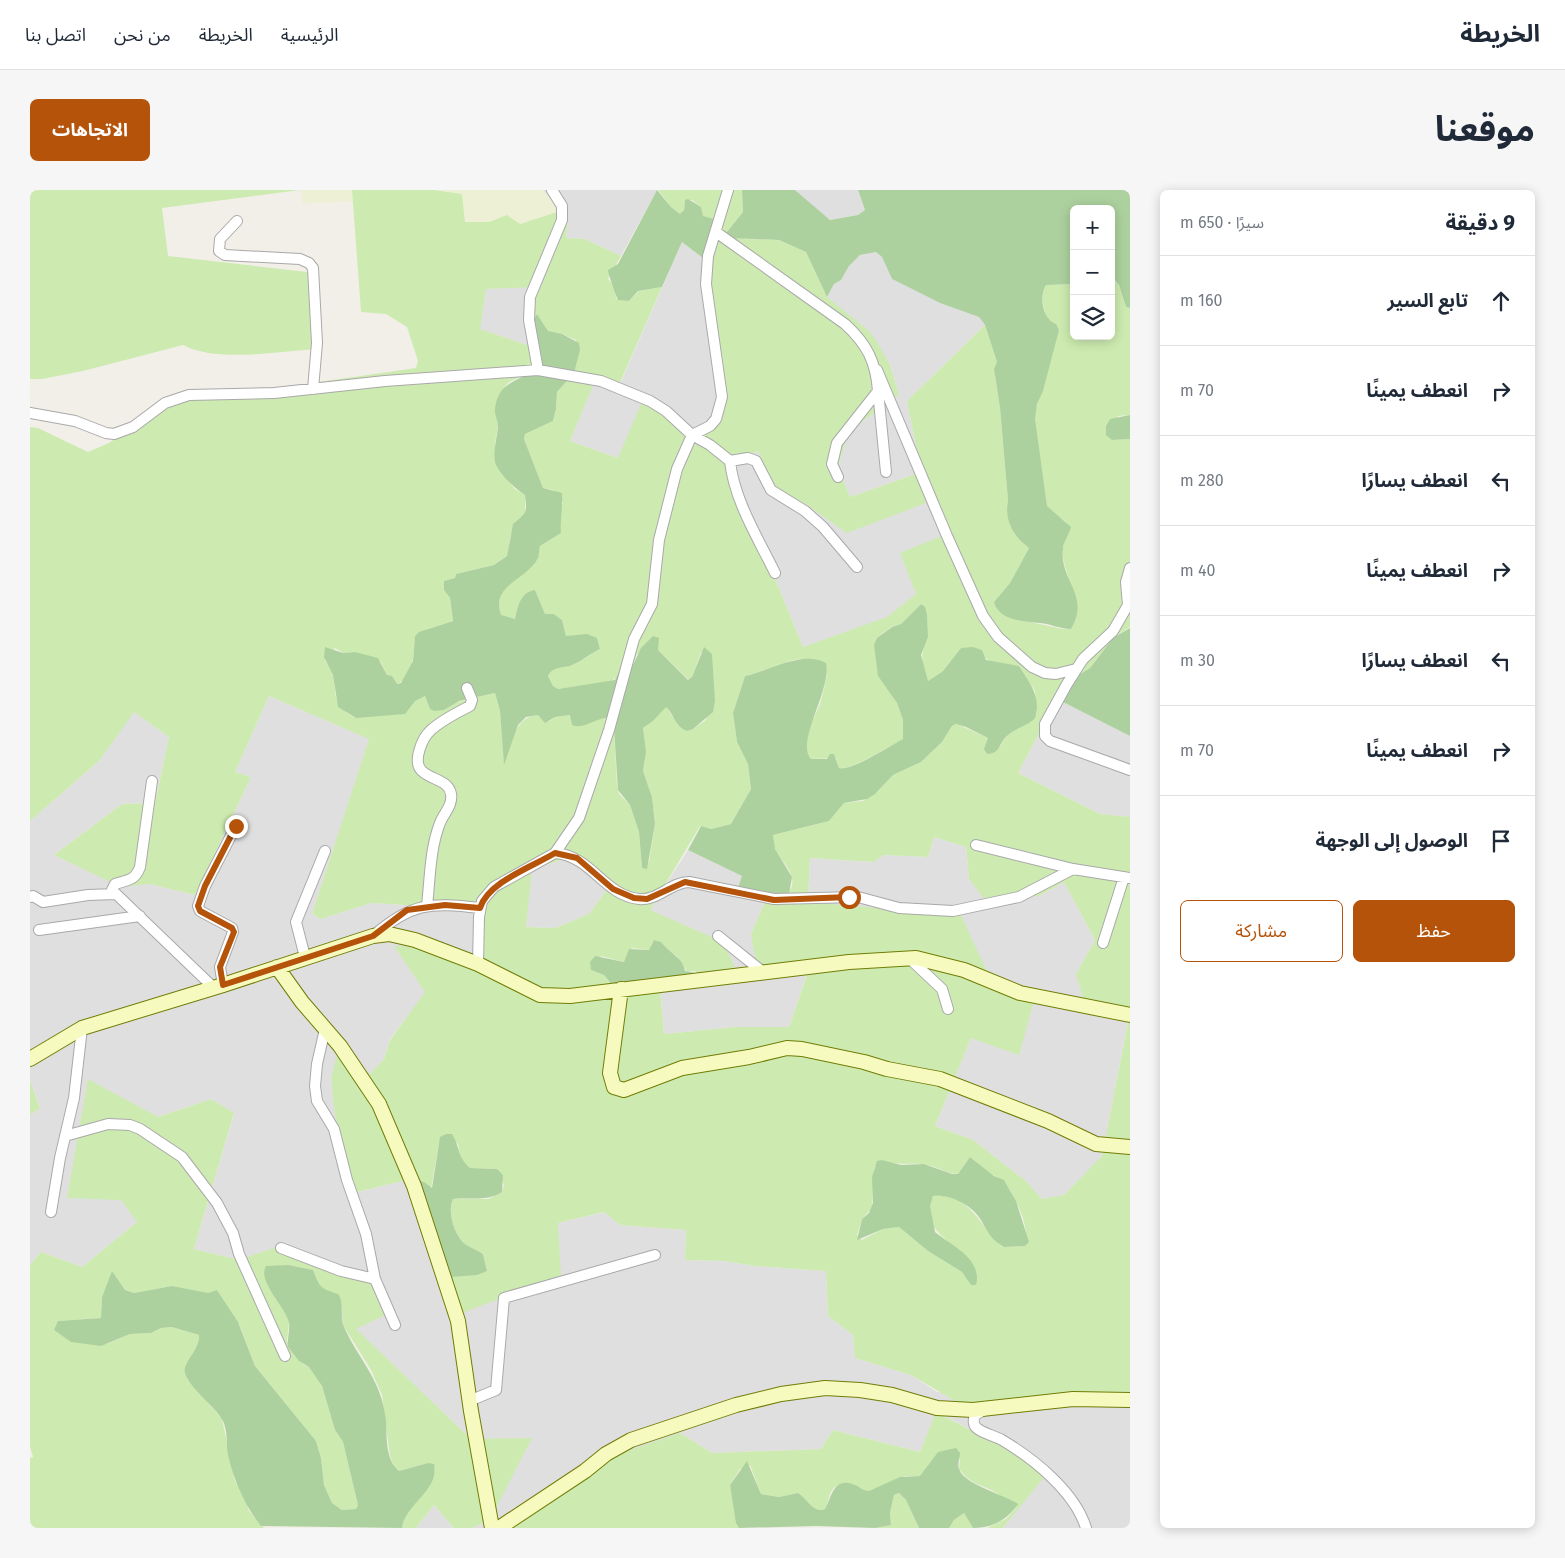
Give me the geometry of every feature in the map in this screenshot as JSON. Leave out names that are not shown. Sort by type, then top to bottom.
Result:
[{"type":"street","points":[[538,370],[529,320],[530,297],[562,220],[562,206],[552,190]]},
{"type":"street","points":[[478,964],[480,908],[482,901],[494,887],[555,853],[579,818],[609,730],[634,638],[652,604],[659,540],[677,469],[692,435],[710,426],[716,419],[722,397],[706,284],[708,256],[728,190]]},
{"type":"street","points":[[237,221],[220,239],[220,251],[224,254],[300,259],[309,263],[312,268],[317,343],[313,389]]},
{"type":"street","points":[[716,232],[845,324],[862,343],[876,370],[946,536],[983,616],[998,637],[1032,667],[1046,674],[1056,674],[1076,669]]},
{"type":"street","points":[[30,413],[75,420],[106,433],[114,434],[132,427],[165,403],[189,395],[274,393],[385,380],[538,370],[600,381],[650,401],[666,411],[692,435],[710,445],[730,461],[732,476],[744,508],[775,573]]},
{"type":"street","points":[[876,370],[886,472]]},
{"type":"street","points":[[838,477],[832,464],[837,443],[878,391]]},
{"type":"street","points":[[730,461],[748,458],[756,461],[771,490],[805,511],[823,527],[857,567]]},
{"type":"street","points":[[1130,568],[1126,582],[1128,605],[1119,623],[1109,636],[1088,654],[1076,669],[1045,724],[1045,736],[1050,741],[1130,770]]},
{"type":"street","points":[[427,906],[436,841],[440,823],[450,803],[451,794],[448,787],[421,770],[418,765],[418,755],[430,730],[470,706],[472,700],[467,688]]},
{"type":"street","points":[[152,782],[140,867],[136,876],[130,880],[114,884],[112,890],[219,987]]},
{"type":"street","points":[[219,987],[220,967],[234,932],[232,928],[200,911],[198,906],[205,886],[236,826]]},
{"type":"street","points":[[976,845],[1073,868],[1127,877],[1103,943]]},
{"type":"street","points":[[305,957],[296,922],[325,851]]},
{"type":"street","points":[[555,853],[577,858],[613,889],[627,896],[641,899],[655,897],[681,883],[690,882],[774,900],[858,897],[899,908],[953,911],[1020,897],[1073,868]]},
{"type":"street","points":[[30,897],[33,896],[43,902],[88,895],[115,894]]},
{"type":"street","points":[[373,936],[407,910],[427,906],[480,908]]},
{"type":"street","points":[[39,930],[140,916]]},
{"type":"street","points":[[30,1059],[82,1028],[219,987],[373,936],[400,936],[435,946],[478,964],[530,991],[550,997],[865,960],[909,958],[931,960],[964,970],[1020,993],[1130,1015]]},
{"type":"street","points":[[718,936],[763,972]]},
{"type":"street","points":[[909,958],[942,989],[948,1009]]},
{"type":"street","points":[[277,967],[340,1046],[378,1104],[414,1186],[458,1321],[469,1401],[492,1528]]},
{"type":"street","points":[[621,989],[610,1073],[611,1082],[617,1089],[635,1088],[694,1066],[749,1058],[787,1048],[802,1049],[864,1062],[887,1069],[940,1078],[1048,1121],[1096,1144],[1130,1147]]},
{"type":"street","points":[[51,1212],[74,1098],[82,1028]]},
{"type":"street","points":[[325,1029],[317,1064],[317,1101],[334,1129],[349,1187],[366,1234],[375,1279],[395,1325]]},
{"type":"street","points":[[65,1136],[108,1124],[130,1125],[140,1129],[182,1157],[217,1203],[233,1233],[239,1254],[285,1356]]},
{"type":"street","points":[[281,1248],[341,1271],[375,1279]]},
{"type":"street","points":[[469,1401],[496,1390],[504,1298],[656,1255]]},
{"type":"street","points":[[499,1528],[586,1471],[606,1454],[632,1440],[745,1403],[781,1394],[825,1388],[892,1395],[936,1408],[986,1409],[1073,1399],[1130,1400]]},
{"type":"street","points":[[986,1409],[973,1419],[977,1428],[1002,1440],[1047,1472],[1083,1518],[1086,1528]]},
{"type":"shaded area","points":[[543,190],[657,190],[621,256],[585,239],[566,238],[568,221]]},
{"type":"shaded area","points":[[795,190],[858,190],[865,210],[858,215],[829,220]]},
{"type":"shaded area","points":[[682,242],[712,265],[718,344],[723,360],[724,383],[707,432],[695,446],[691,438],[618,458],[570,441],[597,375],[620,384]]},
{"type":"shaded area","points":[[876,252],[882,257],[892,279],[940,303],[979,317],[985,325],[907,401],[921,472],[850,497],[838,467],[849,431],[899,395],[890,365],[827,297],[834,284],[841,280],[849,266],[860,255]]},
{"type":"shaded area","points":[[537,286],[527,345],[479,329],[485,289]]},
{"type":"shaded area","points":[[758,451],[776,488],[804,503],[934,500],[949,533],[916,594],[887,618],[803,647],[728,464]]},
{"type":"shaded area","points":[[269,696],[370,739],[312,914],[321,919],[371,903],[477,909],[476,960],[395,946],[426,992],[390,1039],[384,1059],[370,1075],[354,1193],[411,1179],[452,1277],[457,1315],[558,1223],[605,1212],[620,1225],[686,1230],[685,1260],[725,1261],[754,1266],[826,1271],[828,1316],[853,1335],[855,1358],[911,1375],[937,1392],[1130,1396],[1130,1528],[1003,1528],[1048,1471],[937,1412],[920,1452],[833,1430],[821,1449],[712,1453],[680,1433],[506,1528],[472,1528],[491,1520],[471,1439],[355,1329],[239,1260],[194,1249],[234,1114],[211,1099],[158,1117],[122,1199],[137,1222],[82,1267],[41,1252],[30,1265],[30,1115],[40,1107],[30,1080],[30,821],[99,761],[133,711],[169,737],[155,803],[122,804],[54,855],[121,886],[150,884],[195,895],[251,777],[235,772]]},
{"type":"shaded area","points":[[1057,699],[1130,736],[1130,817],[1100,814],[1018,773]]},
{"type":"shaded area","points":[[934,837],[966,847],[969,879],[1039,896],[1064,882],[1095,940],[1076,974],[1129,1016],[1102,1157],[1064,1195],[1042,1199],[1027,1182],[973,1140],[935,1126],[971,1038],[808,902],[810,858],[872,862],[884,855],[928,857]]},
{"type":"shaded area","points":[[688,850],[742,876],[765,902],[751,934],[810,965],[789,1027],[736,1027],[664,1034],[660,987],[735,967],[649,910]]},
{"type":"shaded area","points":[[565,859],[608,888],[589,914],[555,928],[526,927],[531,869]]},
{"type":"shaded area","points":[[434,1505],[454,1528],[416,1528]]},
{"type":"green space","points":[[30,190],[300,190],[162,208],[168,256],[316,273],[318,349],[230,355],[213,354],[183,345],[83,371],[42,379],[30,379]]},
{"type":"green space","points":[[300,190],[352,190],[353,201],[303,204]]},
{"type":"green space","points":[[352,190],[434,190],[462,194],[465,222],[489,222],[507,215],[520,224],[560,211],[568,221],[566,238],[585,239],[621,256],[608,279],[615,287],[616,299],[629,301],[639,291],[662,287],[619,385],[597,376],[570,441],[618,458],[643,399],[691,438],[695,446],[707,432],[724,383],[723,360],[715,328],[711,280],[713,219],[702,216],[701,207],[692,200],[685,201],[683,213],[680,214],[671,207],[658,190],[742,190],[743,212],[726,233],[746,239],[779,240],[806,252],[827,297],[869,331],[890,365],[899,395],[849,431],[838,467],[850,497],[921,472],[907,401],[985,325],[997,362],[995,377],[1000,408],[1008,500],[1007,514],[1011,527],[1029,548],[1010,583],[994,602],[1011,618],[1071,629],[1077,611],[1074,593],[1063,557],[1066,522],[1047,507],[1035,429],[1036,411],[1045,383],[1049,356],[1050,336],[1043,297],[1046,285],[1070,284],[1070,340],[1115,340],[1115,280],[1119,285],[1126,307],[1130,308],[1130,415],[1118,416],[1112,440],[1130,439],[1130,627],[1113,638],[1090,668],[1057,699],[1018,773],[1100,814],[1130,817],[1130,1396],[960,1404],[911,1375],[855,1358],[853,1335],[828,1316],[826,1271],[754,1266],[725,1261],[685,1260],[686,1230],[620,1225],[604,1212],[558,1223],[561,1275],[457,1315],[452,1277],[487,1271],[483,1254],[465,1244],[458,1235],[451,1216],[451,1204],[453,1199],[488,1199],[502,1192],[504,1185],[497,1169],[470,1168],[460,1159],[458,1143],[439,1143],[431,1189],[411,1179],[353,1193],[335,1115],[331,1078],[339,1048],[370,1074],[384,1059],[390,1040],[425,992],[394,946],[435,946],[476,960],[477,909],[371,903],[321,919],[312,914],[369,739],[269,696],[235,772],[251,777],[195,895],[150,884],[121,887],[54,855],[122,804],[155,803],[169,737],[134,712],[99,761],[30,821],[30,427],[38,428],[88,452],[109,443],[164,404],[416,368],[418,361],[407,327],[386,314],[361,312]],"holes":[[[537,287],[527,345],[480,329],[486,289]],[[541,320],[548,332],[562,334],[576,340],[574,373],[557,392],[553,421],[525,434],[524,439],[543,488],[553,490],[563,503],[559,514],[561,533],[540,546],[530,566],[501,595],[498,604],[500,615],[515,619],[519,604],[535,590],[545,614],[554,614],[562,620],[566,636],[597,638],[600,649],[572,665],[556,668],[550,672],[548,676],[553,686],[558,689],[610,682],[632,667],[637,654],[657,644],[658,650],[689,680],[692,677],[701,652],[713,676],[706,720],[693,729],[678,725],[666,706],[653,721],[643,728],[645,759],[643,771],[652,797],[655,824],[649,862],[642,868],[639,832],[630,805],[619,794],[614,728],[608,718],[598,719],[586,724],[572,725],[571,715],[555,717],[550,721],[542,719],[538,715],[530,717],[515,732],[504,763],[500,711],[495,693],[453,703],[444,710],[430,709],[425,696],[356,718],[346,712],[340,705],[337,699],[334,678],[325,661],[335,648],[343,653],[355,652],[381,662],[387,675],[397,684],[403,681],[412,663],[415,636],[428,629],[453,621],[450,598],[444,590],[444,581],[455,578],[456,574],[494,565],[507,556],[511,533],[515,524],[525,515],[525,495],[515,489],[497,466],[495,443],[498,426],[495,407],[503,389],[509,382],[527,374],[533,366]],[[758,451],[776,488],[804,503],[847,533],[934,500],[949,533],[900,553],[916,594],[887,617],[803,647],[728,464]],[[921,604],[926,615],[927,624],[922,661],[928,681],[943,671],[961,648],[983,656],[991,662],[1019,666],[1035,691],[1037,713],[1027,723],[1007,736],[1000,747],[988,738],[957,724],[952,726],[942,742],[921,762],[893,775],[878,791],[863,801],[844,803],[829,821],[773,835],[775,849],[790,872],[792,886],[790,890],[765,902],[751,934],[757,970],[810,966],[789,1027],[736,1027],[664,1034],[660,987],[609,982],[604,975],[591,970],[601,956],[624,962],[632,948],[650,950],[652,943],[656,940],[678,957],[687,972],[695,971],[702,976],[735,967],[723,942],[650,910],[700,826],[711,829],[731,824],[751,789],[748,764],[737,742],[733,713],[745,676],[797,659],[812,663],[827,674],[820,704],[808,732],[807,753],[811,759],[836,758],[839,768],[845,768],[903,739],[903,720],[897,703],[879,676],[875,645],[877,638],[891,627],[901,624]],[[934,837],[966,847],[969,879],[986,901],[1039,896],[1064,882],[1095,940],[1076,974],[1084,1001],[1129,1017],[1102,1156],[1064,1195],[1042,1199],[1027,1182],[973,1140],[935,1126],[971,1038],[1019,1055],[1034,1001],[990,978],[961,915],[808,902],[810,858],[873,862],[884,855],[928,857]],[[565,859],[608,888],[589,914],[555,928],[526,927],[532,869]],[[970,1157],[988,1172],[1005,1182],[1024,1222],[1026,1231],[1025,1246],[1004,1247],[1000,1245],[972,1212],[956,1199],[945,1196],[933,1196],[929,1210],[931,1221],[936,1230],[971,1263],[977,1274],[969,1280],[962,1272],[928,1251],[899,1227],[883,1229],[862,1240],[857,1235],[862,1219],[872,1208],[874,1168],[882,1160],[932,1166],[958,1174]]]},
{"type":"green space","points":[[434,190],[543,190],[560,211],[519,224],[507,215],[489,222],[465,222],[462,194]]},
{"type":"green space","points":[[657,190],[671,207],[680,214],[684,210],[685,200],[688,199],[701,207],[703,216],[714,219],[712,265],[682,242],[662,287],[638,291],[629,301],[618,300],[608,270],[618,264]]},
{"type":"green space","points":[[742,190],[795,190],[830,220],[858,215],[865,210],[858,190],[1130,190],[1130,308],[1126,307],[1119,285],[1115,280],[1115,205],[1070,205],[1070,284],[1046,285],[1042,301],[1045,312],[1059,330],[1043,391],[1037,404],[1035,419],[1047,506],[1071,527],[1064,544],[1063,560],[1078,607],[1071,629],[1013,619],[1001,613],[994,602],[1010,583],[1029,548],[1014,533],[1007,514],[1008,500],[1000,408],[994,369],[997,362],[985,325],[979,317],[940,303],[892,279],[882,257],[876,252],[860,255],[849,266],[841,280],[834,284],[827,297],[806,252],[779,240],[730,238],[726,233],[743,212]]},
{"type":"green space","points":[[537,314],[548,331],[562,334],[579,343],[580,350],[574,373],[557,392],[553,421],[525,434],[524,439],[543,488],[562,493],[561,533],[540,546],[538,558],[533,566],[505,590],[499,605],[501,615],[515,619],[523,597],[530,591],[535,590],[545,614],[554,614],[562,620],[566,636],[587,634],[597,638],[600,649],[576,663],[553,670],[550,673],[548,676],[553,686],[558,689],[615,680],[619,672],[632,667],[641,648],[653,636],[659,638],[658,650],[688,680],[692,677],[704,647],[712,654],[715,701],[713,712],[693,729],[687,731],[677,723],[666,707],[653,721],[643,728],[646,752],[643,771],[652,797],[655,824],[647,869],[642,868],[639,832],[630,805],[618,790],[614,728],[608,718],[576,726],[572,725],[570,715],[555,717],[545,723],[538,715],[526,717],[518,725],[504,765],[500,711],[495,693],[459,701],[444,710],[434,711],[430,709],[425,696],[415,701],[405,714],[356,718],[338,707],[333,675],[324,657],[325,647],[343,653],[355,652],[378,658],[387,675],[392,676],[397,684],[401,683],[413,661],[415,636],[419,632],[453,621],[450,598],[444,590],[444,581],[455,578],[456,574],[494,565],[507,556],[513,524],[525,512],[526,501],[525,495],[509,482],[496,465],[495,451],[498,427],[495,408],[497,398],[502,390],[526,374],[532,367],[534,362],[533,327]]},
{"type":"green space","points":[[1130,415],[1130,439],[1112,440],[1106,435],[1106,426],[1110,419]]},
{"type":"green space","points":[[921,604],[925,607],[927,615],[928,637],[921,655],[928,681],[943,671],[961,648],[973,647],[982,650],[986,660],[1019,666],[1036,697],[1037,710],[1035,718],[1010,733],[999,748],[991,754],[987,754],[984,749],[988,738],[966,727],[956,724],[952,726],[942,742],[921,762],[893,775],[875,794],[867,799],[844,803],[829,821],[773,835],[775,849],[792,877],[789,894],[783,896],[737,891],[742,876],[688,850],[701,826],[711,829],[731,824],[751,789],[748,764],[737,742],[733,713],[745,676],[796,660],[817,660],[826,663],[824,687],[810,728],[807,751],[811,759],[827,759],[830,754],[834,754],[839,768],[852,766],[903,739],[903,720],[897,703],[878,676],[874,645],[877,638],[892,627],[901,624]]},
{"type":"green space","points":[[1130,628],[1130,736],[1057,699],[1076,677],[1090,668],[1113,638]]},
{"type":"green space","points":[[654,940],[661,942],[682,962],[685,971],[700,974],[612,985],[604,975],[591,970],[590,962],[595,956],[624,962],[629,949],[649,950]]},
{"type":"green space","points":[[88,1079],[158,1117],[211,1099],[234,1113],[194,1249],[239,1260],[279,1246],[313,1262],[381,1277],[387,1314],[356,1329],[471,1439],[532,1438],[490,1520],[472,1528],[454,1528],[434,1505],[416,1528],[402,1528],[408,1512],[433,1478],[435,1469],[428,1463],[399,1471],[394,1467],[390,1456],[382,1395],[371,1370],[343,1325],[342,1304],[333,1293],[322,1288],[313,1270],[288,1265],[268,1286],[283,1307],[289,1322],[287,1341],[303,1364],[309,1367],[315,1374],[322,1386],[335,1430],[343,1442],[358,1505],[356,1509],[342,1510],[332,1503],[324,1485],[321,1458],[316,1441],[255,1366],[240,1326],[217,1290],[208,1294],[172,1286],[134,1293],[125,1290],[112,1272],[102,1297],[101,1318],[58,1321],[107,1344],[130,1334],[151,1333],[161,1328],[172,1327],[199,1335],[200,1340],[187,1364],[195,1388],[222,1419],[235,1481],[244,1494],[249,1511],[264,1528],[30,1528],[30,1458],[33,1457],[30,1446],[30,1265],[41,1252],[82,1267],[137,1222],[121,1200],[67,1198]]},
{"type":"green space","points":[[30,1080],[40,1108],[30,1115]]},
{"type":"green space","points":[[452,1134],[463,1159],[470,1168],[497,1169],[503,1175],[502,1192],[484,1198],[453,1199],[451,1204],[451,1216],[461,1240],[483,1254],[487,1271],[477,1275],[452,1277],[411,1179],[424,1182],[432,1188],[440,1137]]},
{"type":"green space","points":[[970,1157],[994,1176],[1004,1180],[1016,1201],[1029,1242],[1025,1246],[1004,1247],[993,1239],[981,1220],[966,1205],[946,1197],[933,1196],[930,1206],[935,1232],[971,1260],[977,1276],[976,1285],[971,1285],[962,1272],[928,1251],[899,1227],[883,1229],[857,1240],[862,1219],[869,1213],[873,1203],[872,1177],[877,1161],[882,1160],[901,1165],[924,1164],[952,1174],[958,1174]]},
{"type":"green space","points":[[288,1265],[313,1270],[321,1286],[338,1294],[342,1306],[344,1327],[370,1372],[380,1394],[384,1407],[389,1455],[394,1466],[399,1471],[428,1463],[434,1464],[432,1482],[404,1519],[402,1528],[261,1526],[245,1502],[233,1474],[228,1455],[225,1425],[219,1415],[192,1385],[185,1373],[186,1365],[197,1345],[199,1335],[172,1327],[161,1328],[151,1333],[130,1334],[101,1346],[71,1342],[54,1330],[58,1321],[101,1318],[102,1297],[112,1271],[125,1290],[134,1293],[172,1286],[208,1293],[217,1290],[238,1322],[255,1366],[316,1441],[321,1458],[324,1485],[332,1503],[342,1510],[356,1509],[358,1505],[343,1442],[335,1430],[322,1386],[309,1367],[299,1361],[288,1347],[289,1323],[265,1279],[264,1272],[266,1266]]},
{"type":"green space","points":[[936,1412],[1049,1471],[1003,1528],[987,1528],[1006,1519],[1015,1509],[999,1495],[972,1481],[963,1474],[959,1469],[960,1459],[931,1461],[921,1476],[905,1476],[869,1491],[844,1484],[839,1485],[830,1494],[825,1509],[821,1510],[813,1508],[798,1493],[779,1497],[761,1494],[750,1465],[740,1469],[730,1485],[739,1528],[506,1528],[615,1455],[680,1433],[712,1453],[821,1449],[833,1430],[920,1452]]},
{"type":"green space","points":[[956,1448],[960,1453],[958,1467],[968,1480],[1018,1504],[1004,1519],[993,1525],[973,1528],[964,1513],[954,1520],[949,1528],[919,1528],[906,1500],[899,1493],[894,1495],[890,1513],[891,1525],[875,1528],[816,1526],[739,1528],[736,1523],[730,1485],[747,1461],[761,1494],[779,1497],[798,1493],[814,1508],[821,1510],[825,1509],[834,1489],[842,1483],[855,1485],[869,1491],[900,1477],[920,1476],[938,1452]]},
{"type":"green space","points":[[899,1493],[906,1500],[919,1528],[875,1528],[891,1525],[890,1513],[894,1495]]},
{"type":"green space","points":[[964,1513],[973,1528],[949,1528],[954,1520]]},
{"type":"route","points":[[236,826],[205,886],[198,906],[200,911],[232,928],[234,932],[221,961],[220,972],[223,985],[373,936],[407,910],[445,905],[480,908],[487,893],[494,887],[555,853],[577,858],[613,889],[634,898],[647,899],[655,897],[685,882],[774,900],[849,897]]}]
